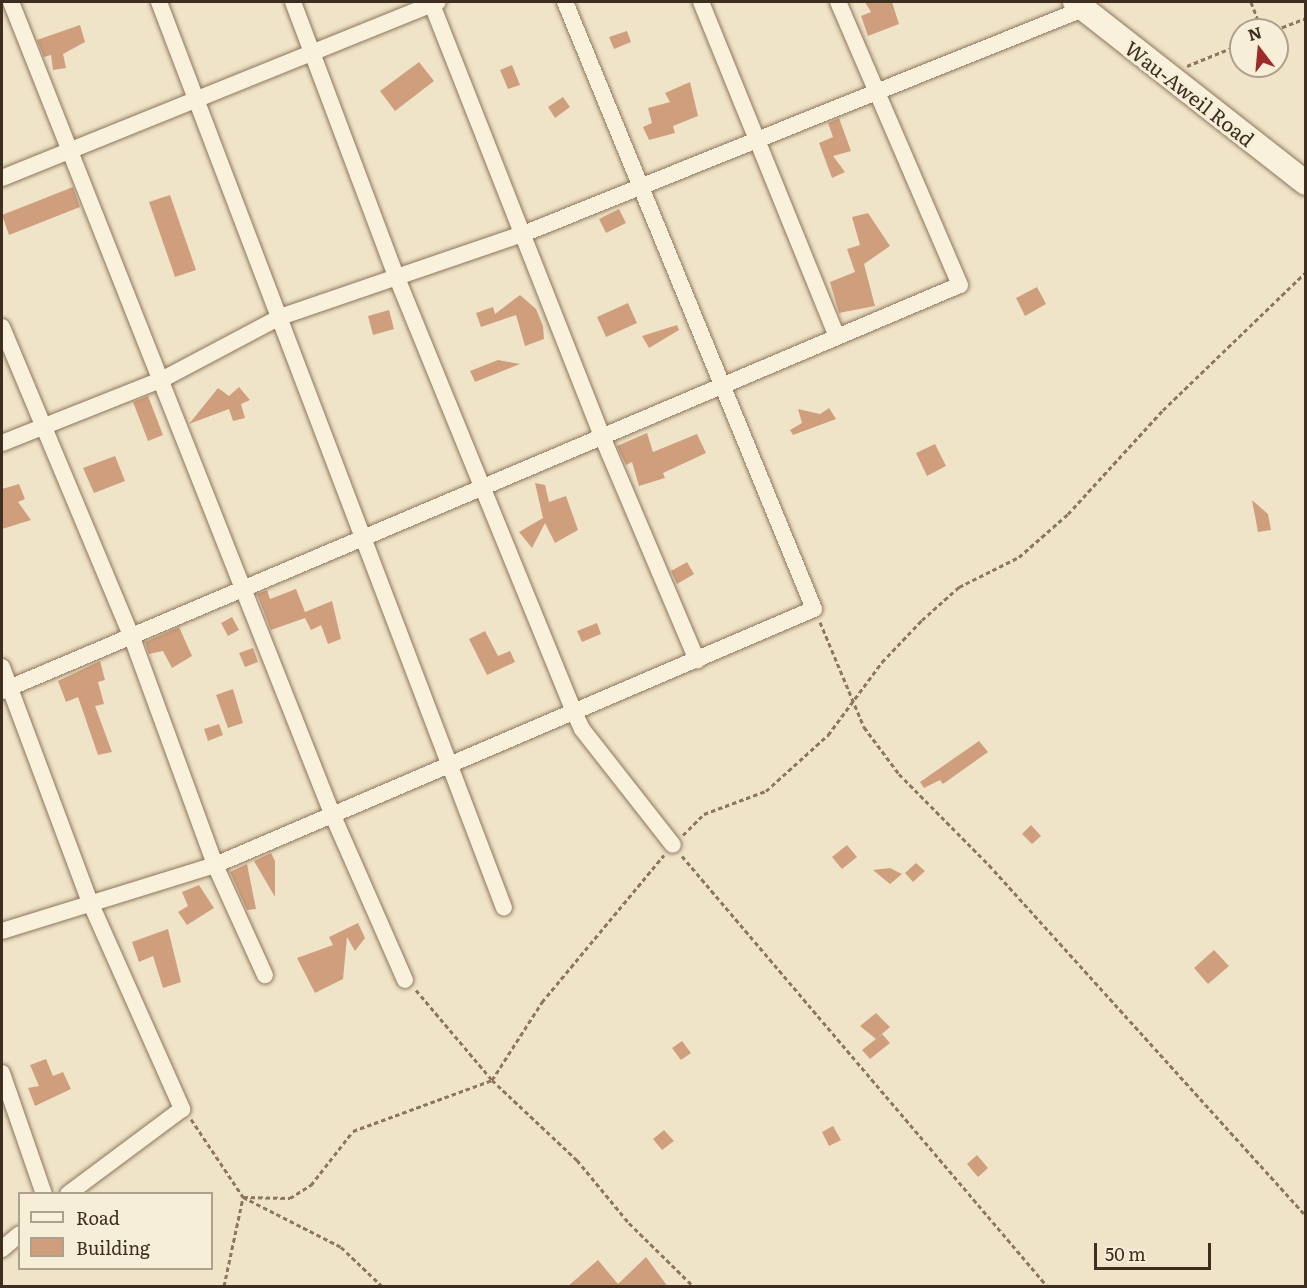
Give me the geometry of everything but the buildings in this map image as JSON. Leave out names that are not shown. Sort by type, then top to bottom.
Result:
[{"type":"street","points":[[11,2],[245,586],[333,816],[405,980]]},
{"type":"street","points":[[159,2],[365,535],[504,908]]},
{"type":"street","points":[[293,2],[397,278],[574,712],[582,729],[673,845]]},
{"type":"street","points":[[2,178],[434,2],[601,434],[697,660]]},
{"type":"street","points":[[2,931],[215,865],[814,609],[565,2]]},
{"type":"street","points":[[701,2],[836,335]]},
{"type":"street","points":[[6,689],[601,434],[960,285],[875,93],[838,2]]},
{"type":"street","points":[[2,443],[162,379],[280,317],[523,234],[640,189],[875,93],[1079,5]]},
{"type":"street","name":"Wau-Aweil Road","points":[[1079,5],[1305,183]]},
{"type":"street","points":[[2,327],[131,635],[215,865],[265,975]]},
{"type":"street","points":[[2,667],[6,689],[90,902],[182,1109],[71,1192]]},
{"type":"street","points":[[2,1073],[43,1192]]},
{"type":"street","points":[[2,1249],[18,1236]]},
{"type":"path","points":[[1251,2],[1257,18]]},
{"type":"path","points":[[1289,24],[1305,18]]},
{"type":"path","points":[[1166,75],[1229,49]]},
{"type":"path","points":[[243,1197],[290,1198],[310,1185],[354,1131],[492,1080],[542,1002],[673,845],[704,814],[766,791],[828,735],[882,662],[959,587],[1019,557],[1068,514],[1163,410],[1305,272]]},
{"type":"path","points":[[814,609],[864,727],[899,774],[989,865],[1305,1216]]},
{"type":"path","points":[[673,845],[1047,1287]]},
{"type":"path","points":[[405,980],[492,1080],[577,1160],[629,1223],[693,1287]]},
{"type":"path","points":[[182,1109],[205,1136],[243,1197],[341,1247],[382,1287]]},
{"type":"path","points":[[224,1287],[243,1197]]}]
